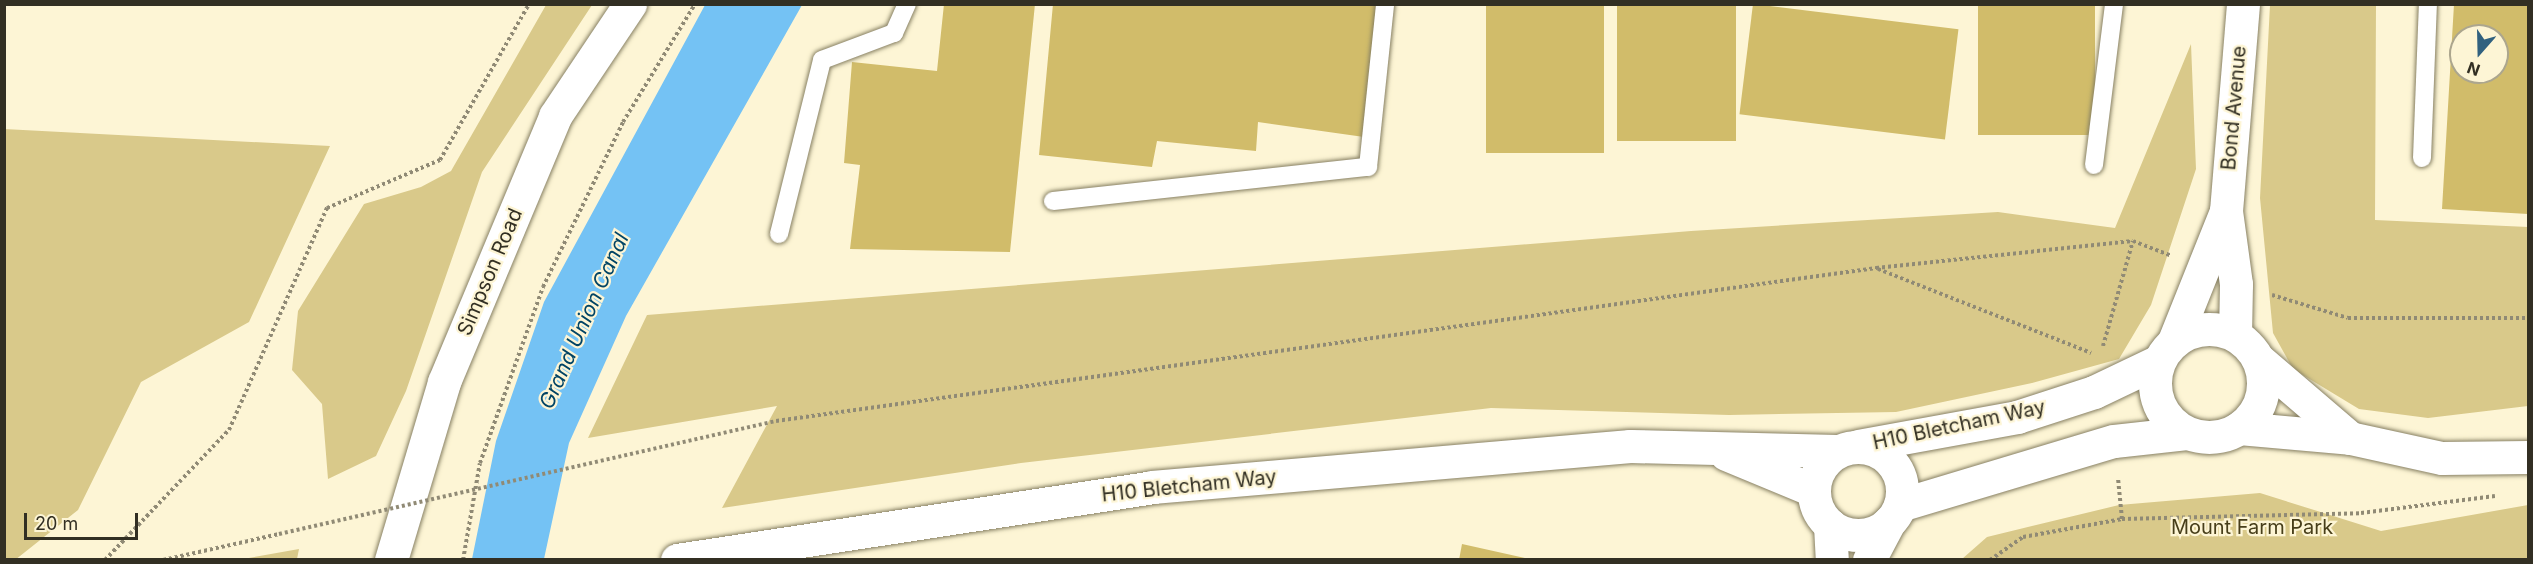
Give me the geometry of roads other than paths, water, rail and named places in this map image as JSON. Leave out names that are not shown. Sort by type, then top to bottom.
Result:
[{"type":"street","name":"Simpson Road","points":[[391,560],[444,382],[555,116],[630,4]]},
{"type":"street","name":"Bond Avenue","points":[[2235,335],[2236,284],[2226,211],[2243,4]]},
{"type":"street","name":"Bond Avenue","points":[[2167,351],[2200,266],[2226,211]]},
{"type":"street","points":[[2187,433],[2167,417],[2156,394],[2167,351],[2204,329],[2235,335],[2259,360],[2350,438]]},
{"type":"street","name":"H10 Bletcham Way","points":[[677,560],[725,549],[1152,487],[1630,446],[1704,445],[1847,449],[2017,417],[2094,392],[2167,351]]},
{"type":"street","points":[[1830,525],[1854,535],[1894,514],[2114,441],[2187,433],[2223,436],[2239,428],[2251,418],[2263,390],[2259,360]]},
{"type":"street","points":[[2239,428],[2350,438],[2442,458],[2529,456]]},
{"type":"street","name":"H10 Bletcham Way","points":[[1704,445],[1813,490]]},
{"type":"street","points":[[1832,560],[1830,525],[1813,490],[1820,467],[1847,449],[1872,449],[1894,465],[1902,492],[1894,514],[1869,560]]},
{"type":"lane","points":[[779,234],[822,60],[894,33],[907,4]]},
{"type":"lane","points":[[1053,201],[1368,167],[1385,4]]},
{"type":"lane","points":[[2094,165],[2114,4]]},
{"type":"lane","points":[[2422,158],[2428,4]]},
{"type":"water","name":"Grand Union Canal","points":[[705,5],[802,5],[626,316],[569,443],[544,559],[472,559],[496,441],[544,302]]},
{"type":"park label","name":"Mount Farm Park","points":[[2252,527]]}]
